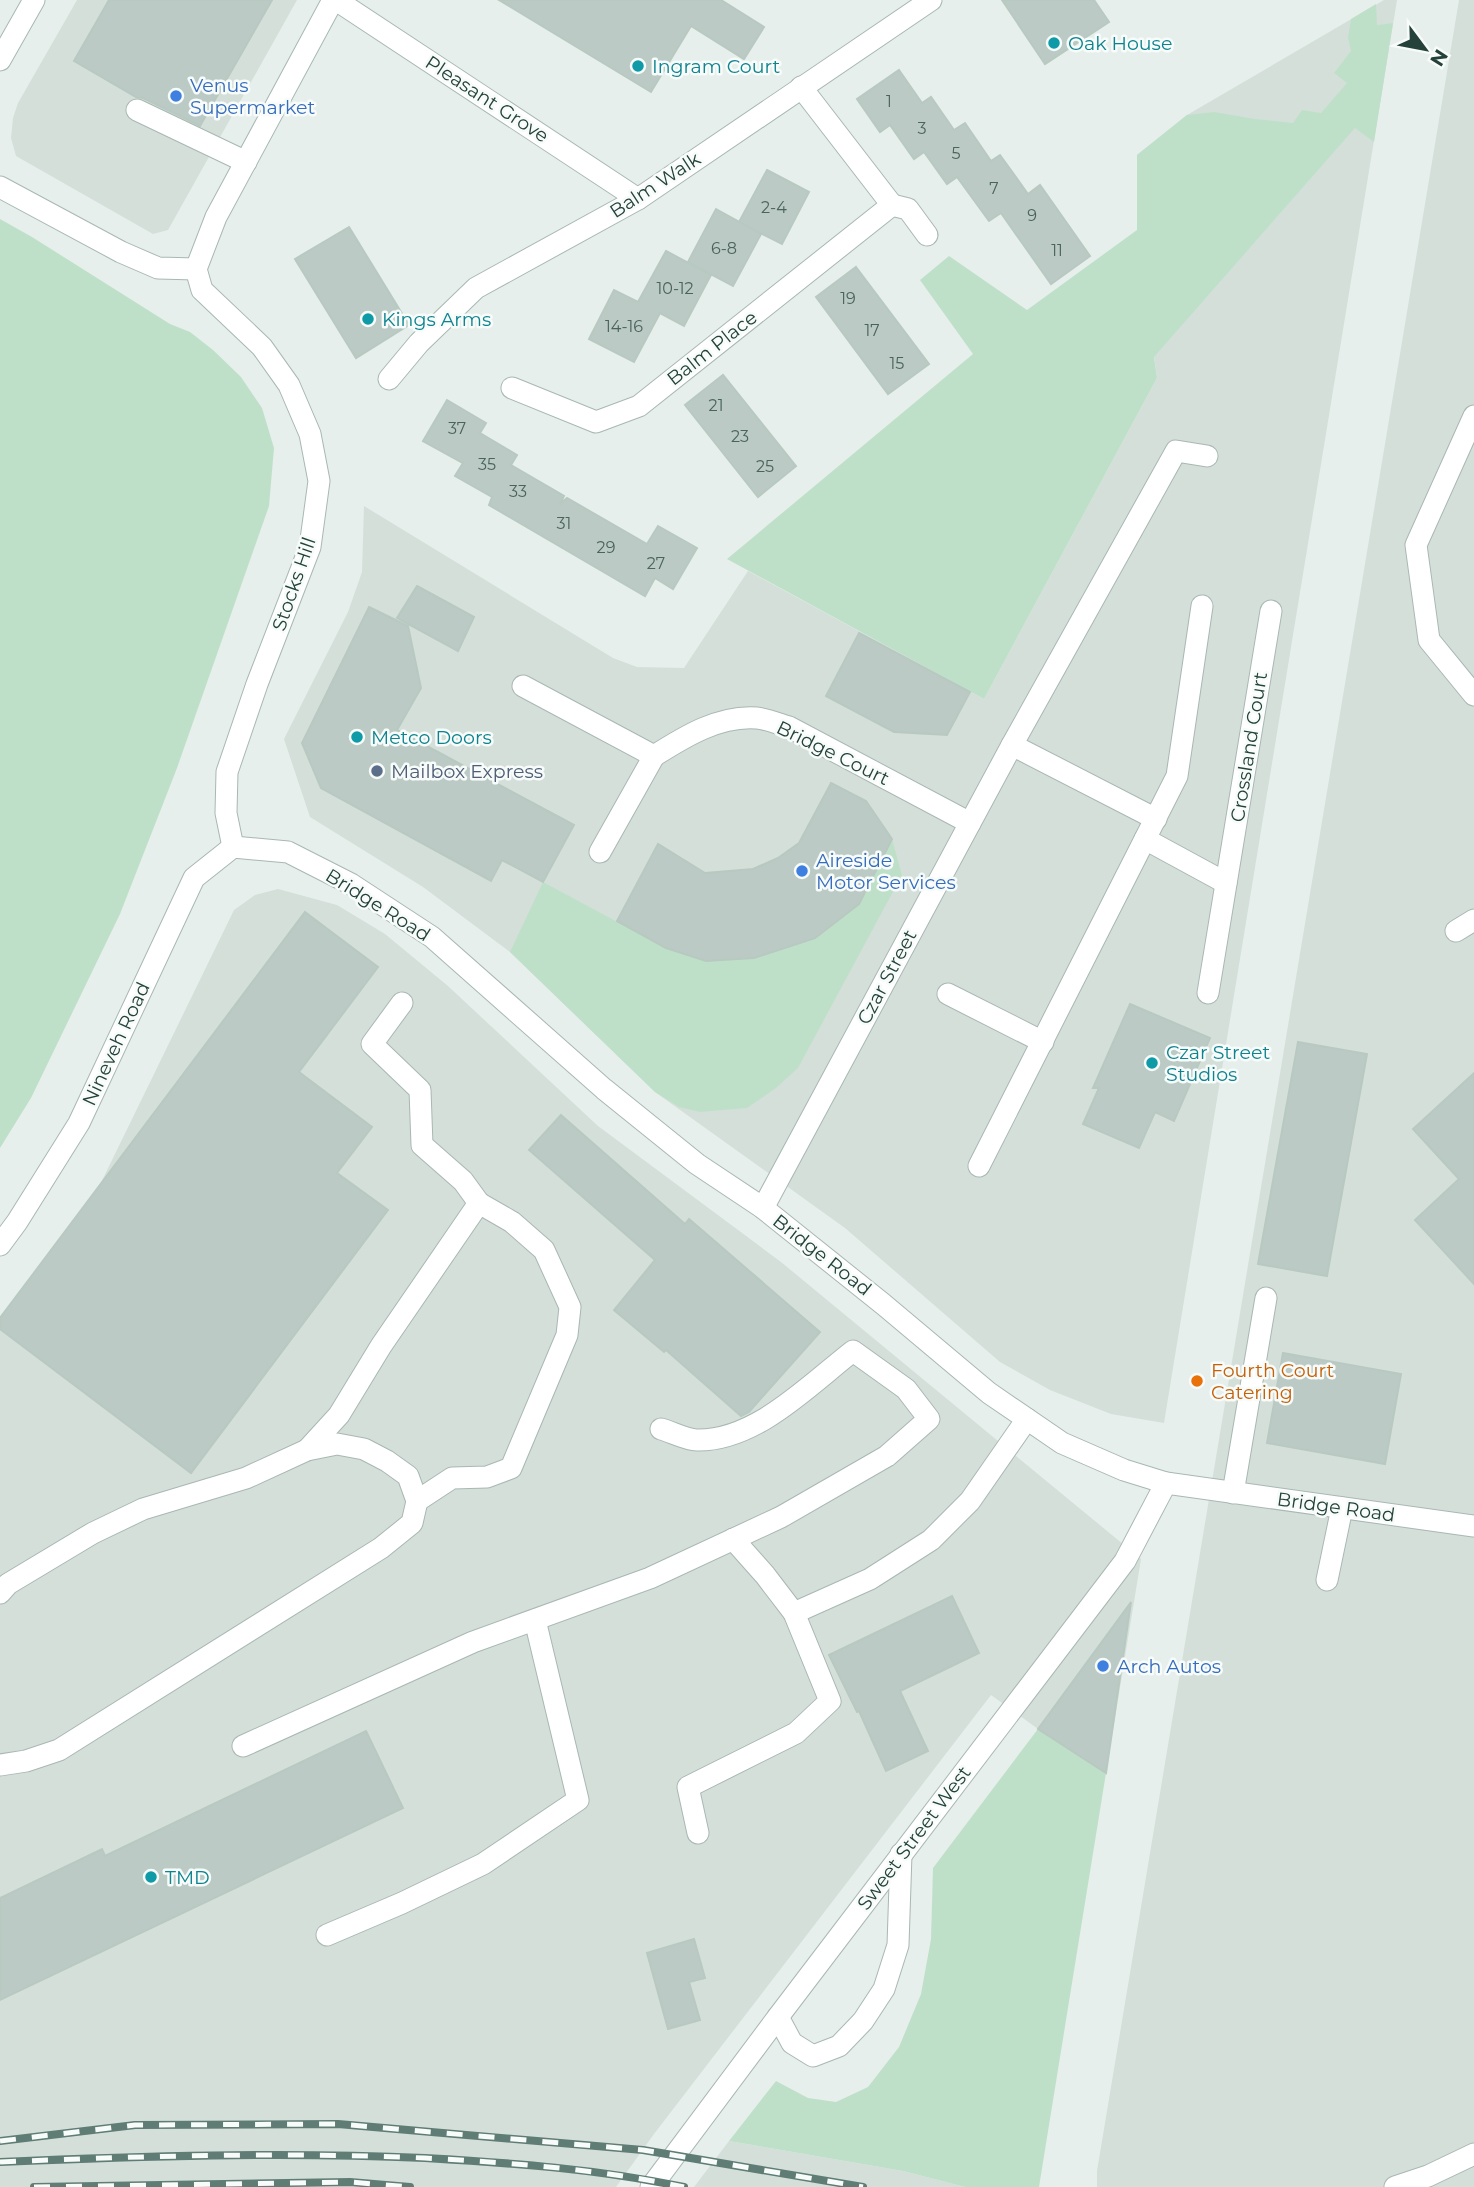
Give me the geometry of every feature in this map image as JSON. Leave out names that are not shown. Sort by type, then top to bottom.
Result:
[{"type":"street","points":[[0,60],[34,0]]},
{"type":"street","points":[[0,187],[121,252],[158,268],[196,269],[216,217],[335,0]]},
{"type":"street","name":"Pleasant Grove","points":[[335,0],[638,199]]},
{"type":"street","name":"Balm Walk","points":[[389,379],[419,343],[476,289],[638,199],[931,0]]},
{"type":"street","points":[[801,87],[892,205],[908,209],[927,236]]},
{"type":"street","points":[[137,110],[247,162]]},
{"type":"street","name":"Balm Place","points":[[512,388],[596,422],[639,406],[892,205]]},
{"type":"street","name":"Stocks Hill","points":[[196,269],[202,290],[262,347],[289,384],[310,434],[319,481],[310,547],[257,684],[227,772],[226,814],[233,847]]},
{"type":"street","points":[[1474,416],[1416,545],[1429,640],[1474,695]]},
{"type":"street","name":"Czar Street","points":[[763,1209],[1012,745],[1175,451],[1207,456]]},
{"type":"street","points":[[979,1166],[1177,776],[1202,606]]},
{"type":"street","name":"Crossland Court","points":[[1208,993],[1271,611]]},
{"type":"street","points":[[523,686],[654,756]]},
{"type":"street","name":"Bridge Court","points":[[600,852],[654,756],[687,734],[727,721],[757,718],[789,727],[970,823]]},
{"type":"street","points":[[1012,745],[1156,819]]},
{"type":"street","points":[[1145,839],[1226,883]]},
{"type":"street","name":"Bridge Road","points":[[233,847],[288,852],[351,884],[432,937],[615,1097],[697,1164],[763,1209],[989,1393],[1062,1443],[1124,1470],[1166,1483],[1474,1526]]},
{"type":"street","name":"Nineveh Road","points":[[0,1245],[79,1123],[194,878],[233,847]]},
{"type":"street","points":[[948,994],[1043,1042]]},
{"type":"street","points":[[402,1003],[372,1044],[420,1090],[422,1145],[463,1181],[479,1203],[512,1222],[544,1250],[570,1307],[567,1335],[511,1468],[487,1477],[452,1478],[417,1501]]},
{"type":"street","points":[[307,1450],[340,1415],[381,1346],[479,1203]]},
{"type":"street","points":[[1233,1493],[1266,1298]]},
{"type":"street","points":[[243,1746],[473,1643],[650,1578],[781,1517],[887,1456],[929,1419],[906,1390],[853,1351],[761,1423],[724,1437],[695,1440],[661,1429]]},
{"type":"street","points":[[794,1613],[870,1579],[931,1540],[970,1501],[1027,1419]]},
{"type":"street","points":[[0,1592],[8,1584],[93,1532],[143,1508],[246,1478],[307,1450],[337,1444],[364,1449],[408,1476],[417,1501],[412,1523],[382,1548],[59,1750],[26,1762],[0,1765]]},
{"type":"street","name":"Sweet Street West","points":[[651,2187],[1125,1562],[1166,1483]]},
{"type":"street","points":[[1327,1580],[1342,1508]]},
{"type":"street","points":[[698,1833],[688,1787],[796,1733],[830,1701],[794,1613],[765,1574],[733,1539]]},
{"type":"street","points":[[327,1936],[482,1864],[578,1800],[535,1620]]},
{"type":"street","points":[[778,2017],[792,2043],[813,2056],[839,2046],[863,2021],[884,1989],[898,1945],[901,1854]]},
{"type":"street","points":[[1395,2187],[1428,2176],[1474,2154]]},
{"type":"shaded area","points":[[77,0],[297,0],[168,230],[153,234],[16,156],[11,138],[18,103]]},
{"type":"shaded area","points":[[1384,0],[1397,0],[1164,1423],[1111,1414],[1050,1390],[1000,1362],[845,1228],[655,1092],[510,952],[423,887],[310,817],[284,739],[348,612],[362,572],[364,506],[613,658],[637,667],[684,668],[748,571],[984,699],[1157,378],[1137,230],[1137,155],[1187,115]]},
{"type":"shaded area","points":[[1459,0],[1474,0],[1474,2187],[1097,2187],[1097,2171]]},
{"type":"shaded area","points":[[278,889],[337,905],[385,934],[448,986],[598,1126],[781,1262],[1141,1559],[1106,1773],[991,1695],[616,2187],[0,2187],[0,1318],[95,1195],[234,910],[255,895]]},
{"type":"shaded area","points":[[729,2141],[903,2171],[965,2187],[694,2187]]},
{"type":"green space","points":[[1376,4],[1377,25],[1393,23],[1374,142],[1355,128],[1154,357],[1157,378],[984,699],[727,559],[973,354],[920,280],[949,256],[1027,310],[1137,230],[1137,155],[1187,115],[1214,112],[1293,123],[1302,110],[1321,113],[1347,83],[1334,73],[1351,51],[1348,38],[1351,19]]},
{"type":"green space","points":[[0,219],[170,324],[190,332],[213,350],[241,377],[262,408],[274,448],[269,506],[177,768],[120,914],[31,1098],[0,1148]]},
{"type":"green space","points":[[892,839],[902,875],[798,1068],[776,1088],[747,1108],[700,1112],[679,1107],[655,1092],[510,952],[543,882],[666,948],[706,961],[754,958],[815,938],[859,904]]},
{"type":"green space","points":[[1038,1729],[1106,1773],[1039,2187],[965,2187],[903,2171],[729,2141],[776,2081],[808,2098],[836,2102],[868,2087],[899,2047],[921,1994],[931,1939],[933,1868]]},
{"type":"building","name":"Venus Supermarket","points":[[109,0],[272,0],[200,126],[136,97],[74,61]]},
{"type":"building","name":"Ingram Court","points":[[499,0],[721,0],[764,27],[744,59],[691,26],[651,92]]},
{"type":"building","name":"Oak House","points":[[1002,0],[1094,0],[1109,22],[1045,64]]},
{"type":"building","points":[[899,70],[922,103],[931,97],[954,130],[965,123],[991,161],[1000,155],[1028,194],[1040,185],[1090,256],[1051,284],[1001,213],[989,221],[957,177],[947,184],[924,152],[914,159],[890,125],[880,132],[857,99]]},
{"type":"building","points":[[767,170],[809,192],[782,244],[739,222]]},
{"type":"building","points":[[716,209],[761,234],[733,286],[688,262]]},
{"type":"building","points":[[349,227],[409,325],[356,358],[295,259]]},
{"type":"building","points":[[666,251],[711,275],[684,326],[660,313],[634,362],[589,339],[614,290],[638,302]]},
{"type":"building","points":[[856,267],[929,364],[888,394],[816,297]]},
{"type":"building","points":[[723,375],[796,466],[758,497],[685,405]]},
{"type":"building","points":[[447,400],[486,423],[480,433],[517,455],[511,465],[564,496],[560,504],[567,498],[647,544],[658,526],[697,548],[673,589],[655,578],[645,596],[489,505],[492,497],[455,476],[463,463],[423,441]]},
{"type":"building","points":[[417,586],[474,617],[458,651],[397,618]]},
{"type":"building","name":"Metco Doors","points":[[369,607],[408,626],[421,688],[397,730],[574,825],[543,882],[502,860],[491,881],[321,788],[302,743]]},
{"type":"building","points":[[859,633],[970,692],[947,735],[894,732],[826,696]]},
{"type":"building","name":"Aireside Motor Services","points":[[831,783],[866,801],[892,839],[859,904],[815,938],[754,958],[706,961],[666,948],[617,921],[658,844],[705,873],[753,869],[778,858],[799,843]]},
{"type":"building","points":[[305,912],[378,967],[299,1072],[372,1127],[337,1173],[388,1210],[191,1473],[0,1329],[0,1318]]},
{"type":"building","name":"Czar Street Studios","points":[[1130,1004],[1210,1038],[1174,1121],[1155,1112],[1139,1148],[1083,1124],[1099,1088],[1093,1088]]},
{"type":"building","points":[[1298,1042],[1367,1054],[1327,1276],[1258,1264]]},
{"type":"building","points":[[1474,1073],[1474,1284],[1415,1220],[1459,1179],[1413,1129]]},
{"type":"building","points":[[561,1115],[685,1224],[689,1219],[820,1332],[749,1412],[741,1416],[666,1350],[664,1352],[614,1310],[655,1260],[529,1150]]},
{"type":"building","points":[[1283,1353],[1401,1374],[1385,1464],[1267,1443]]},
{"type":"building","points":[[952,1596],[979,1653],[900,1691],[928,1751],[886,1771],[859,1711],[857,1712],[829,1655]]},
{"type":"building","name":"Arch Autos","points":[[1131,1602],[1106,1773],[1038,1729]]},
{"type":"building","name":"TMD","points":[[366,1731],[403,1808],[0,2000],[0,1898],[102,1849],[105,1856]]},
{"type":"building","points":[[694,1939],[705,1978],[689,1982],[700,2020],[668,2029],[647,1953]]},
{"type":"railway","points":[[0,2141],[135,2125],[338,2124],[643,2150],[863,2187]]},
{"type":"railway","points":[[0,2162],[319,2155],[425,2158],[555,2168],[684,2187]]},
{"type":"railway","points":[[34,2187],[350,2182],[410,2187]]},
{"type":"place","name":"Oak House","points":[[1054,43]]},
{"type":"place","name":"Ingram Court","points":[[638,66]]},
{"type":"place","name":"Venus Supermarket","points":[[176,96]]},
{"type":"place","name":"Kings Arms","points":[[368,319]]},
{"type":"place","name":"Metco Doors","points":[[357,737]]},
{"type":"place","name":"Mailbox Express","points":[[377,771]]},
{"type":"place","name":"Aireside Motor Services","points":[[802,871]]},
{"type":"place","name":"Czar Street Studios","points":[[1152,1063]]},
{"type":"place","name":"Fourth Court Catering","points":[[1197,1381]]},
{"type":"place","name":"Arch Autos","points":[[1103,1666]]},
{"type":"place","name":"TMD","points":[[151,1877]]}]
